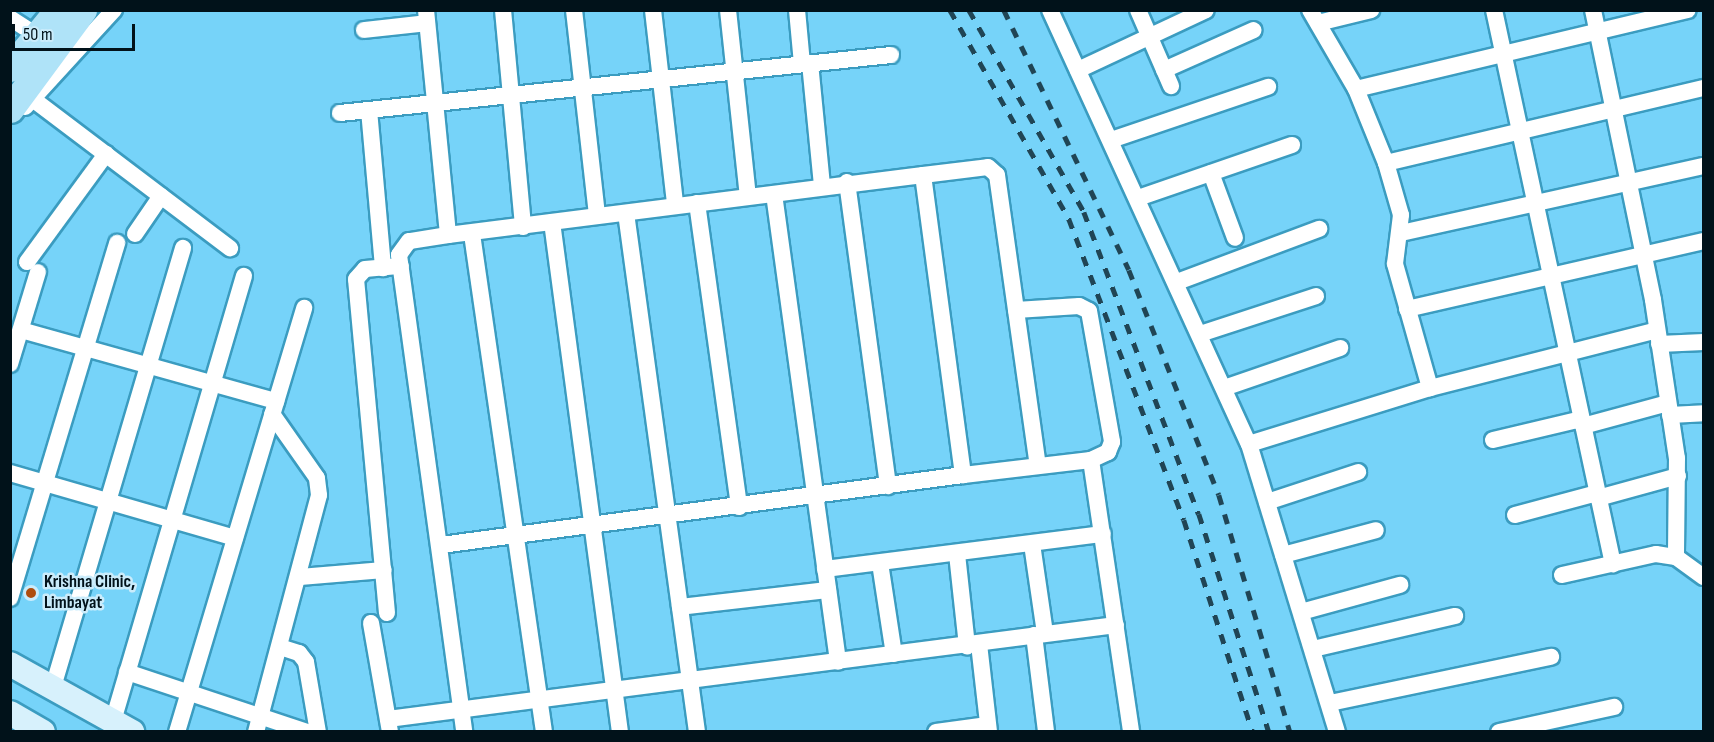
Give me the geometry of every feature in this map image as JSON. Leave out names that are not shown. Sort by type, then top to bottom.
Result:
[{"type":"main road","points":[[20,85],[58,10]]},
{"type":"main road","points":[[20,85],[83,10]]},
{"type":"main road","points":[[10,664],[122,726]]},
{"type":"main road","points":[[10,713],[43,732]]},
{"type":"street","points":[[10,50],[41,10]]},
{"type":"street","points":[[10,118],[20,85],[114,10]]},
{"type":"street","points":[[503,10],[509,95],[523,226]]},
{"type":"street","points":[[574,10],[597,216]]},
{"type":"street","points":[[653,10],[658,78],[675,203]]},
{"type":"street","points":[[728,10],[748,195]]},
{"type":"street","points":[[797,10],[822,186]]},
{"type":"street","points":[[1050,10],[1177,282],[1249,444],[1337,732]]},
{"type":"street","points":[[1138,10],[1171,86]]},
{"type":"street","points":[[1078,70],[1151,40],[1206,10]]},
{"type":"street","points":[[1371,10],[1314,17],[1356,89],[1386,163],[1401,232],[1395,264],[1430,388]]},
{"type":"street","points":[[1494,10],[1612,564]]},
{"type":"street","points":[[1593,10],[1644,255],[1669,409],[1678,476],[1676,557]]},
{"type":"street","points":[[1356,89],[1503,56],[1596,28],[1688,10]]},
{"type":"street","points":[[364,30],[426,17],[448,235]]},
{"type":"street","points":[[10,18],[27,29]]},
{"type":"street","points":[[1164,70],[1254,30]]},
{"type":"street","points":[[340,113],[891,55]]},
{"type":"street","points":[[20,85],[230,248]]},
{"type":"street","points":[[1111,140],[1268,87]]},
{"type":"street","points":[[1386,163],[1704,87]]},
{"type":"street","points":[[369,110],[383,268]]},
{"type":"street","points":[[1138,198],[1292,145]]},
{"type":"street","points":[[10,364],[21,330],[32,267],[106,154]]},
{"type":"street","points":[[1401,232],[1533,201],[1704,166]]},
{"type":"street","points":[[464,732],[441,545],[401,266],[402,244],[448,235],[472,234],[626,213],[675,203],[697,203],[748,195],[774,194],[848,182],[982,167],[995,171],[1038,465]]},
{"type":"street","points":[[1211,172],[1235,238]]},
{"type":"street","points":[[923,175],[963,475]]},
{"type":"street","points":[[848,182],[888,486]]},
{"type":"street","points":[[774,194],[838,662]]},
{"type":"street","points":[[135,234],[161,196]]},
{"type":"street","points":[[697,203],[739,507]]},
{"type":"street","points":[[626,213],[665,517],[697,732]]},
{"type":"street","points":[[552,222],[620,732]]},
{"type":"street","points":[[1177,282],[1320,229]]},
{"type":"street","points":[[472,234],[544,732]]},
{"type":"street","points":[[1407,309],[1704,241]]},
{"type":"street","points":[[10,598],[117,243]]},
{"type":"street","points":[[53,687],[183,248]]},
{"type":"street","points":[[387,613],[356,279],[360,271],[401,266]]},
{"type":"street","points":[[122,726],[128,672],[244,276]]},
{"type":"street","points":[[1200,334],[1316,296]]},
{"type":"street","points":[[441,545],[592,522],[665,517],[963,475],[1091,460],[1108,452],[1112,442],[1089,310],[1079,306],[1016,310]]},
{"type":"street","points":[[177,732],[304,308]]},
{"type":"street","points":[[21,330],[212,384],[274,408],[319,486],[300,577],[256,732]]},
{"type":"street","points":[[1249,444],[1430,388],[1568,353],[1658,337],[1704,342]]},
{"type":"street","points":[[1224,388],[1340,348]]},
{"type":"street","points":[[1492,440],[1582,422],[1669,409],[1704,413]]},
{"type":"street","points":[[1091,460],[1131,732]]},
{"type":"street","points":[[10,472],[235,538]]},
{"type":"street","points":[[1267,502],[1359,472]]},
{"type":"street","points":[[1515,515],[1678,476]]},
{"type":"street","points":[[1284,555],[1376,530]]},
{"type":"street","points":[[825,569],[1102,534]]},
{"type":"street","points":[[1032,544],[1046,732]]},
{"type":"street","points":[[936,732],[988,728],[957,554]]},
{"type":"street","points":[[1562,575],[1656,554],[1676,557],[1704,577]]},
{"type":"street","points":[[880,563],[894,654]]},
{"type":"street","points":[[300,577],[384,570]]},
{"type":"street","points":[[1301,612],[1400,585]]},
{"type":"street","points":[[680,607],[828,590]]},
{"type":"street","points":[[1313,650],[1455,616]]},
{"type":"street","points":[[371,623],[389,725],[461,710],[1116,625]]},
{"type":"street","points":[[280,647],[299,653],[306,662],[318,732]]},
{"type":"street","points":[[1330,703],[1551,657]]},
{"type":"street","points":[[128,672],[190,690],[307,732]]},
{"type":"street","points":[[1499,732],[1614,707]]},
{"type":"railway","points":[[950,10],[1069,219],[1184,520],[1253,732]]},
{"type":"railway","points":[[969,10],[1084,212],[1199,514],[1269,732]]},
{"type":"railway","points":[[1004,10],[1129,270],[1219,495],[1290,732]]},
{"type":"place","name":"Krishna Clinic, Limbayat","points":[[31,593]]}]
